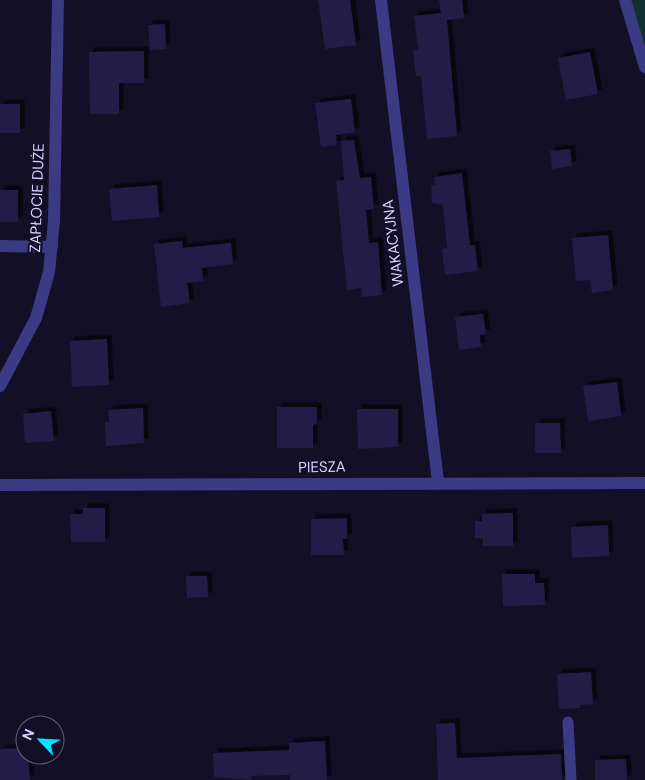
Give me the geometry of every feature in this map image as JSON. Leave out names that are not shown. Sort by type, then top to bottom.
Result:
[{"type":"street","name":"ZAPŁOCIE DUŻE","points":[[0,386],[25,343],[36,318],[44,295],[52,247],[58,0]]},
{"type":"street","name":"WAKACYJNA","points":[[381,0],[438,482]]},
{"type":"street","points":[[625,0],[645,67]]},
{"type":"street","points":[[0,246],[52,247]]},
{"type":"street","name":"PIESZA","points":[[0,485],[438,482],[645,483]]},
{"type":"lane","points":[[568,722],[571,780]]},
{"type":"green space","points":[[630,0],[645,0],[645,50]]},
{"type":"building","points":[[318,0],[350,0],[356,45],[325,49]]},
{"type":"building","points":[[439,0],[462,0],[464,18],[447,20],[457,136],[427,139],[421,76],[416,76],[413,50],[418,49],[414,16],[441,13]]},
{"type":"building","points":[[165,24],[166,49],[150,50],[148,25]]},
{"type":"building","points":[[144,51],[144,83],[119,83],[119,114],[90,114],[89,52]]},
{"type":"building","points":[[590,52],[598,94],[566,100],[558,58]]},
{"type":"building","points":[[351,99],[355,132],[336,135],[337,145],[321,147],[315,103]]},
{"type":"building","points":[[0,104],[20,104],[20,133],[0,133]]},
{"type":"building","points":[[354,140],[360,178],[371,177],[374,209],[366,210],[369,243],[378,242],[382,295],[362,297],[361,288],[347,290],[336,181],[344,180],[341,141]]},
{"type":"building","points":[[570,149],[572,166],[552,169],[550,151]]},
{"type":"building","points":[[462,173],[470,245],[475,245],[478,271],[445,275],[442,249],[447,248],[443,205],[432,203],[431,186],[435,185],[434,177]]},
{"type":"building","points":[[157,185],[159,217],[112,221],[109,189]]},
{"type":"building","points":[[0,190],[18,190],[18,222],[0,222]]},
{"type":"building","points":[[608,235],[613,290],[592,293],[590,280],[576,281],[572,238]]},
{"type":"building","points":[[182,241],[183,248],[231,243],[233,264],[202,268],[203,281],[187,283],[190,303],[161,307],[154,244]]},
{"type":"building","points":[[483,314],[486,334],[480,335],[481,347],[459,350],[455,317]]},
{"type":"building","points":[[107,339],[109,385],[72,387],[70,341]]},
{"type":"building","points":[[617,382],[621,416],[588,421],[583,386]]},
{"type":"building","points":[[277,407],[317,407],[317,424],[313,425],[313,448],[277,448]]},
{"type":"building","points":[[143,408],[144,443],[106,446],[105,422],[109,422],[108,410]]},
{"type":"building","points":[[357,409],[398,409],[398,447],[358,449]]},
{"type":"building","points":[[51,411],[54,441],[25,443],[23,414]]},
{"type":"building","points":[[535,423],[560,423],[561,453],[535,453]]},
{"type":"building","points":[[83,508],[105,508],[105,542],[71,542],[70,514],[83,514]]},
{"type":"building","points":[[513,513],[513,546],[483,546],[483,538],[475,538],[475,521],[482,521],[482,514]]},
{"type":"building","points":[[347,518],[347,539],[343,539],[344,555],[311,555],[311,519]]},
{"type":"building","points":[[608,525],[609,556],[572,558],[571,527]]},
{"type":"building","points":[[502,574],[535,574],[535,583],[544,583],[545,605],[503,606]]},
{"type":"building","points":[[186,576],[207,576],[208,597],[187,598]]},
{"type":"building","points":[[591,672],[593,704],[580,705],[580,708],[559,709],[557,674]]},
{"type":"building","points":[[455,723],[457,758],[561,754],[562,780],[438,780],[436,724]]},
{"type":"building","points":[[325,741],[327,780],[290,780],[290,775],[251,776],[252,780],[214,777],[213,753],[289,750],[289,743]]},
{"type":"building","points":[[15,748],[15,765],[29,765],[30,780],[0,780],[0,749]]},
{"type":"building","points":[[626,759],[627,780],[595,780],[595,760]]}]
